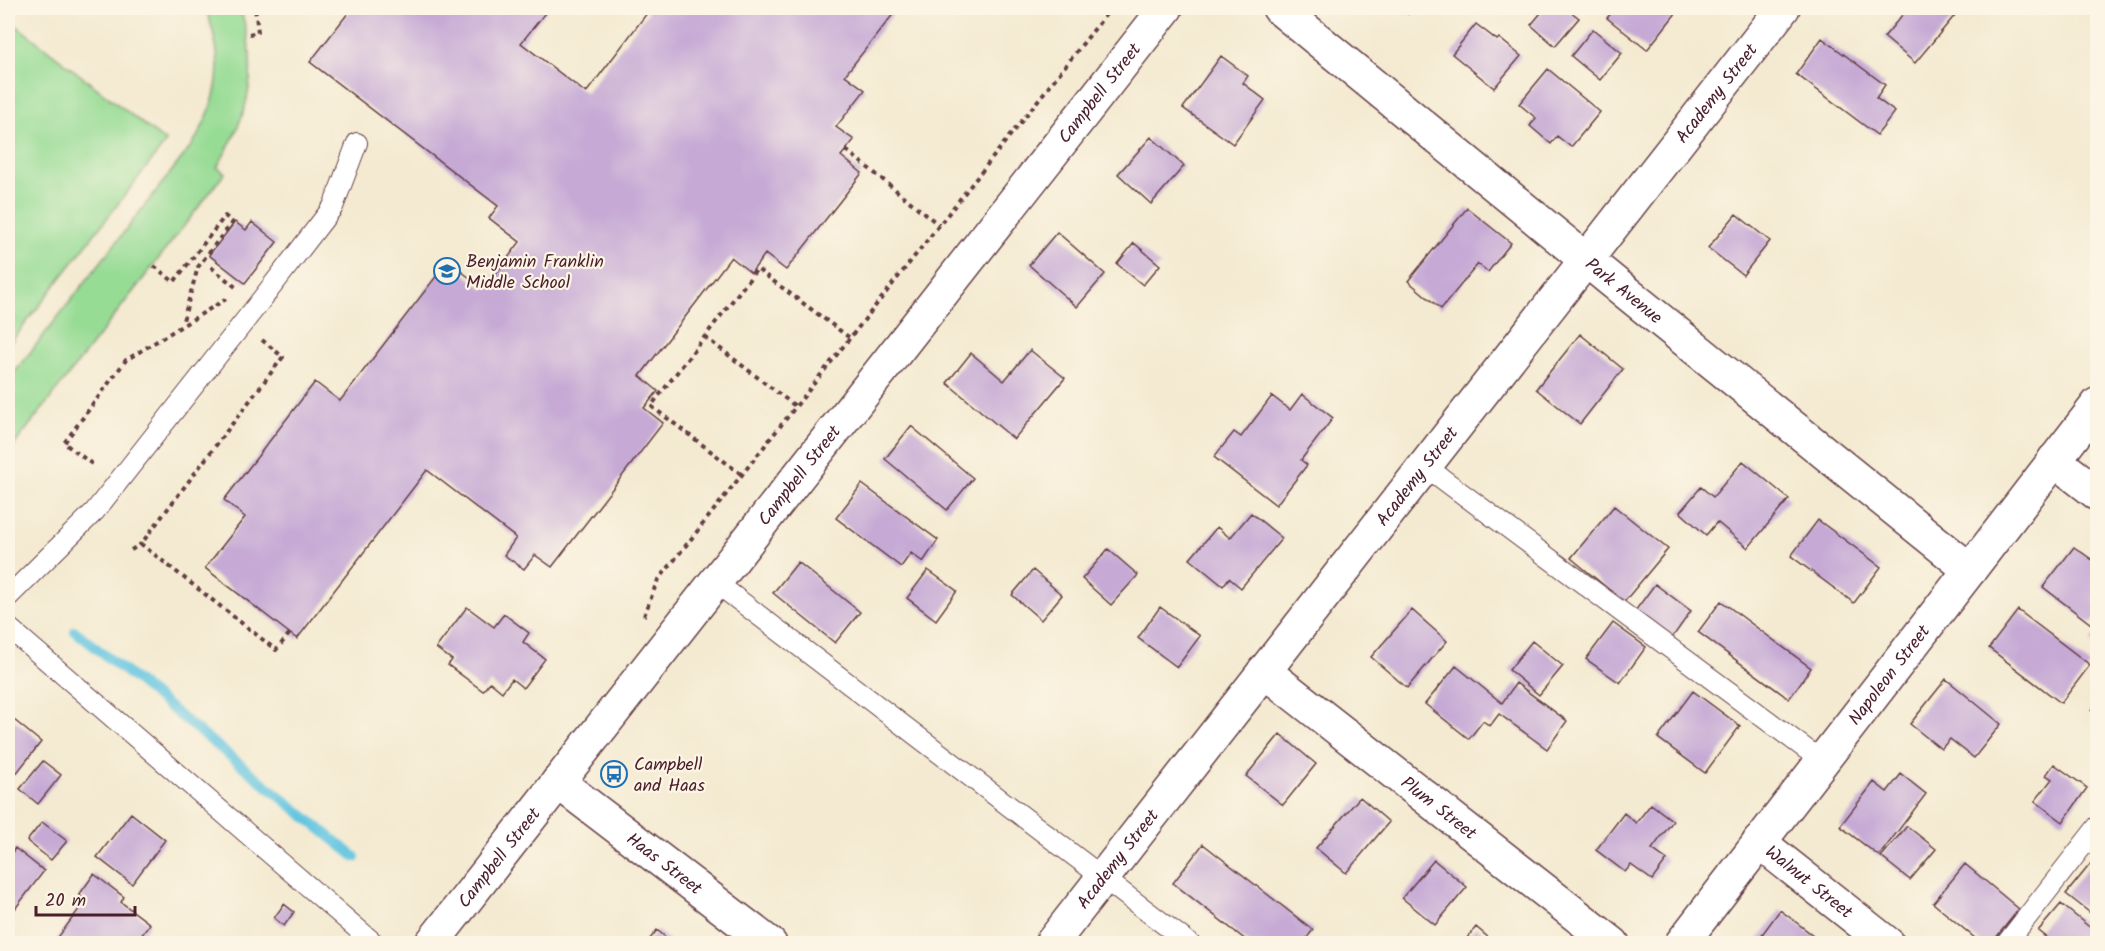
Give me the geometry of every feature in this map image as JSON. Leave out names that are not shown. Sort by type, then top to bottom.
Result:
[{"type":"street","name":"Campbell Street","points":[[431,944],[1165,8]]},
{"type":"street","name":"Park Avenue","points":[[1279,8],[1970,570]]},
{"type":"street","name":"Academy Street","points":[[1050,944],[1783,8]]},
{"type":"street","name":"Napoleon Street","points":[[1681,944],[2097,404]]},
{"type":"street","points":[[2054,460],[2097,494]]},
{"type":"street","name":"Plum Street","points":[[1264,671],[1613,944]]},
{"type":"street","name":"Haas Street","points":[[558,782],[770,944]]},
{"type":"street","name":"Walnut Street","points":[[1759,842],[1888,944]]},
{"type":"lane","points":[[8,597],[94,511],[333,207],[357,143]]},
{"type":"lane","points":[[1425,466],[1822,761]]},
{"type":"lane","points":[[715,582],[1190,944]]},
{"type":"lane","points":[[8,627],[375,944]]},
{"type":"lane","points":[[2006,944],[2097,826]]},
{"type":"path","points":[[249,34],[258,32],[255,8]]},
{"type":"path","points":[[641,625],[657,582],[1111,8]]},
{"type":"path","points":[[846,150],[939,225]]},
{"type":"path","points":[[154,266],[174,282],[225,216],[232,222],[198,267],[182,324]]},
{"type":"path","points":[[92,464],[64,443],[126,360],[233,295],[239,289],[212,267]]},
{"type":"path","points":[[741,474],[651,406],[757,269],[850,338]]},
{"type":"path","points":[[705,337],[795,406]]},
{"type":"path","points":[[131,550],[141,544],[283,357],[260,338]]},
{"type":"path","points":[[141,544],[276,650],[290,633]]},
{"type":"green space","points":[[205,8],[240,8],[250,51],[249,90],[244,109],[238,128],[217,167],[225,173],[8,453],[8,381],[192,145],[202,128],[214,95],[218,61],[212,26]]},
{"type":"green space","points":[[8,19],[166,142],[8,346]]},
{"type":"building","name":"Benjamin Franklin Middle School","points":[[352,8],[549,8],[521,43],[586,93],[648,12],[643,8],[898,8],[845,75],[865,90],[836,127],[854,140],[841,156],[862,173],[786,270],[765,254],[751,273],[731,257],[640,376],[658,391],[644,408],[663,423],[552,567],[535,555],[524,569],[504,555],[516,538],[427,470],[297,639],[205,568],[245,517],[224,500],[315,382],[340,401],[448,261],[484,289],[520,242],[489,218],[498,206],[310,62]]},
{"type":"building","points":[[1399,8],[1413,8],[1408,14]]},
{"type":"building","points":[[1545,8],[1566,8],[1579,18],[1555,46],[1531,25]]},
{"type":"building","points":[[1616,8],[1680,8],[1647,50],[1607,18]]},
{"type":"building","points":[[1908,8],[1961,8],[1915,63],[1884,37]]},
{"type":"building","points":[[1476,24],[1497,40],[1499,38],[1521,56],[1494,88],[1452,54]]},
{"type":"building","points":[[1593,29],[1622,53],[1600,80],[1571,56]]},
{"type":"building","points":[[1822,38],[1885,85],[1876,98],[1895,112],[1877,135],[1796,74]]},
{"type":"building","points":[[1221,56],[1248,76],[1243,83],[1265,100],[1233,144],[1183,108]]},
{"type":"building","points":[[1548,69],[1600,112],[1571,147],[1557,136],[1551,144],[1530,126],[1536,118],[1519,104]]},
{"type":"building","points":[[1151,137],[1184,166],[1151,204],[1118,174]]},
{"type":"building","points":[[1467,208],[1511,243],[1488,272],[1478,264],[1441,309],[1408,281]]},
{"type":"building","points":[[1736,214],[1770,241],[1743,275],[1708,248]]},
{"type":"building","points":[[235,222],[246,230],[252,222],[277,242],[245,283],[209,255]]},
{"type":"building","points":[[1057,232],[1105,274],[1077,307],[1029,265]]},
{"type":"building","points":[[1134,243],[1160,265],[1143,285],[1117,264]]},
{"type":"building","points":[[1580,334],[1623,369],[1580,424],[1536,389]]},
{"type":"building","points":[[1030,350],[1065,378],[1014,439],[947,383],[971,353],[1004,381]]},
{"type":"building","points":[[1302,394],[1333,418],[1301,460],[1307,465],[1276,505],[1214,457],[1234,432],[1241,437],[1272,396],[1290,410]]},
{"type":"building","points":[[911,426],[973,478],[947,510],[885,459]]},
{"type":"building","points":[[1743,461],[1789,499],[1748,548],[1717,522],[1706,535],[1680,512],[1701,487],[1713,497]]},
{"type":"building","points":[[862,484],[938,540],[923,562],[911,553],[901,567],[836,518]]},
{"type":"building","points":[[1614,506],[1668,549],[1624,602],[1571,558]]},
{"type":"building","points":[[1251,513],[1282,538],[1241,588],[1229,578],[1223,586],[1190,559],[1217,527],[1230,538]]},
{"type":"building","points":[[1818,520],[1881,567],[1854,603],[1791,556]]},
{"type":"building","points":[[2074,547],[2098,564],[2098,616],[2091,624],[2043,587]]},
{"type":"building","points":[[1108,549],[1138,575],[1111,605],[1082,579]]},
{"type":"building","points":[[798,562],[860,612],[835,643],[773,593]]},
{"type":"building","points":[[928,570],[957,591],[936,620],[907,598]]},
{"type":"building","points":[[1033,570],[1062,595],[1041,620],[1012,595]]},
{"type":"building","points":[[1655,584],[1691,611],[1672,638],[1635,611]]},
{"type":"building","points":[[1721,601],[1811,668],[1789,699],[1698,632]]},
{"type":"building","points":[[467,607],[494,627],[504,614],[529,633],[523,642],[545,659],[523,688],[512,679],[502,692],[490,682],[483,691],[448,665],[452,660],[436,648]]},
{"type":"building","points":[[1160,607],[1200,636],[1177,667],[1138,638]]},
{"type":"building","points":[[1412,610],[1447,641],[1407,688],[1371,657]]},
{"type":"building","points":[[2018,610],[2090,665],[2061,703],[1989,648]]},
{"type":"building","points":[[1613,623],[1646,647],[1620,683],[1586,659]]},
{"type":"building","points":[[2098,633],[2098,646],[2091,641]]},
{"type":"building","points":[[1532,641],[1563,666],[1539,695],[1509,670]]},
{"type":"building","points":[[1456,666],[1502,703],[1516,683],[1567,721],[1547,749],[1499,714],[1490,726],[1483,721],[1469,739],[1425,704]]},
{"type":"building","points":[[1946,679],[2001,724],[1974,758],[1950,739],[1941,749],[1910,724]]},
{"type":"building","points":[[1693,691],[1740,726],[1705,773],[1658,738]]},
{"type":"building","points":[[2098,702],[2098,715],[2091,710]]},
{"type":"building","points":[[8,715],[41,742],[15,775],[8,769]]},
{"type":"building","points":[[1280,734],[1316,764],[1283,805],[1246,776]]},
{"type":"building","points":[[43,761],[61,775],[38,804],[20,789]]},
{"type":"building","points":[[2054,764],[2087,788],[2063,822],[2035,801],[2052,779],[2046,775]]},
{"type":"building","points":[[1901,774],[1926,794],[1879,856],[1840,826],[1874,782],[1887,792]]},
{"type":"building","points":[[1360,797],[1389,822],[1346,873],[1316,848]]},
{"type":"building","points":[[1651,804],[1673,821],[1652,849],[1667,860],[1652,880],[1631,865],[1625,872],[1596,850],[1624,813],[1636,823]]},
{"type":"building","points":[[131,813],[165,840],[132,884],[97,857]]},
{"type":"building","points":[[42,822],[67,841],[51,860],[27,841]]},
{"type":"building","points":[[1907,826],[1936,849],[1910,880],[1881,857]]},
{"type":"building","points":[[1203,844],[1313,930],[1302,944],[1251,944],[1173,883]]},
{"type":"building","points":[[15,848],[44,871],[8,918],[8,858]]},
{"type":"building","points":[[1434,860],[1467,887],[1435,925],[1402,898]]},
{"type":"building","points":[[2092,862],[2098,867],[2098,919],[2066,894]]},
{"type":"building","points":[[1965,864],[2019,909],[1991,944],[1982,944],[1933,903]]},
{"type":"building","points":[[94,874],[124,897],[121,902],[150,924],[135,944],[53,944],[86,900],[79,895]]},
{"type":"building","points":[[284,904],[294,912],[284,926],[274,918]]},
{"type":"building","points":[[2061,904],[2098,934],[2098,944],[2054,944],[2038,931]]},
{"type":"building","points":[[1780,910],[1818,939],[1815,944],[1755,944]]},
{"type":"building","points":[[1476,927],[1496,944],[1462,944]]},
{"type":"building","points":[[657,930],[674,944],[646,944]]},
{"type":"waterway","points":[[75,631],[355,857]]},
{"type":"place","name":"Benjamin Franklin Middle School","points":[[447,271]]},
{"type":"place","name":"Campbell and Haas","points":[[614,774]]}]
